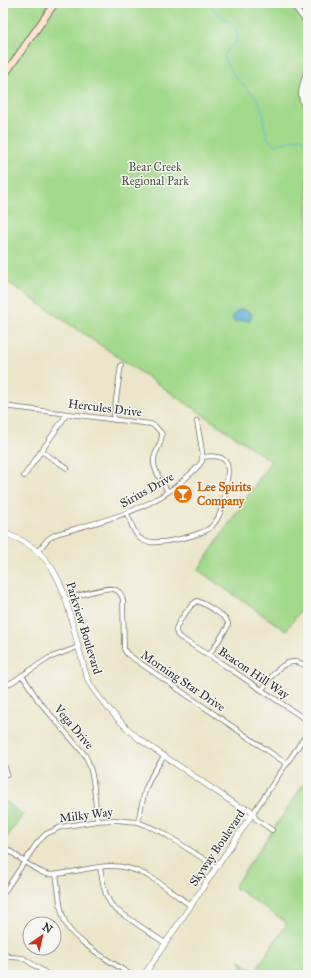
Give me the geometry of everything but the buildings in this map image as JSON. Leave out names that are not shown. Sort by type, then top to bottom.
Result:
[{"type":"main road","points":[[4,74],[55,3]]},
{"type":"street","points":[[291,3],[308,24]]},
{"type":"street","points":[[308,66],[300,95],[302,104],[308,114]]},
{"type":"street","points":[[114,420],[121,365]]},
{"type":"street","name":"Hercules Drive","points":[[3,406],[152,424],[162,434],[162,438],[155,456],[154,465],[168,492]]},
{"type":"street","points":[[24,476],[67,414]]},
{"type":"street","points":[[127,514],[136,534],[140,539],[147,543],[181,539],[210,528],[222,511],[229,471],[226,462],[221,458],[214,455],[202,457],[197,421]]},
{"type":"street","points":[[41,450],[67,468]]},
{"type":"street","name":"Sirius Drive","points":[[38,551],[48,539],[56,534],[127,514],[168,492],[179,485],[197,467],[202,460],[202,457]]},
{"type":"street","name":"Parkview Boulevard","points":[[3,533],[18,538],[38,551],[54,570],[62,586],[88,680],[97,694],[133,734],[238,806],[249,809],[256,819],[272,830]]},
{"type":"street","name":"Morning Star Drive","points":[[66,599],[106,588],[117,590],[122,596],[123,600],[124,649],[127,654],[287,764]]},
{"type":"street","name":"Beacon Hill Way","points":[[209,655],[227,628],[228,622],[225,618],[197,601],[192,604],[177,627],[176,633],[308,722]]},
{"type":"street","points":[[3,688],[49,658],[78,647]]},
{"type":"street","points":[[262,690],[276,670],[285,664],[290,662],[300,663],[308,667]]},
{"type":"street","name":"Vega Drive","points":[[22,676],[38,700],[88,760],[97,821]]},
{"type":"street","name":"Skyway Boulevard","points":[[144,975],[308,732]]},
{"type":"street","points":[[138,822],[145,790],[152,775],[164,756]]},
{"type":"street","points":[[3,761],[7,774]]},
{"type":"street","name":"Milky Way","points":[[3,894],[25,861],[46,834],[61,828],[97,821],[115,820],[138,822],[162,832],[216,867]]},
{"type":"street","points":[[5,847],[43,873],[56,874],[100,867],[121,867],[138,871],[150,877],[190,905]]},
{"type":"street","points":[[100,867],[104,890],[111,905],[165,943]]},
{"type":"street","points":[[56,874],[62,911],[65,921],[71,931],[80,940],[131,975]]},
{"type":"street","points":[[3,954],[10,957],[23,958],[49,975]]},
{"type":"green space","name":"Bear Creek Regional Park","points":[[3,3],[308,3],[308,599],[286,631],[198,570],[271,461],[3,279]]},
{"type":"green space","points":[[308,778],[308,975],[244,975],[244,969],[239,960],[255,971],[286,925],[286,922],[234,887]]},
{"type":"green space","points":[[3,801],[23,814],[3,843]]},
{"type":"water","points":[[242,309],[250,312],[252,315],[249,321],[233,321],[233,316],[235,313]]},
{"type":"waterway","points":[[210,3],[217,13],[235,26],[238,36],[236,43],[227,50],[224,58],[234,76],[257,98],[264,116],[264,124],[268,139],[275,145],[299,138],[308,141]]},
{"type":"place","name":"Lee Spirits Company","points":[[183,494]]}]
